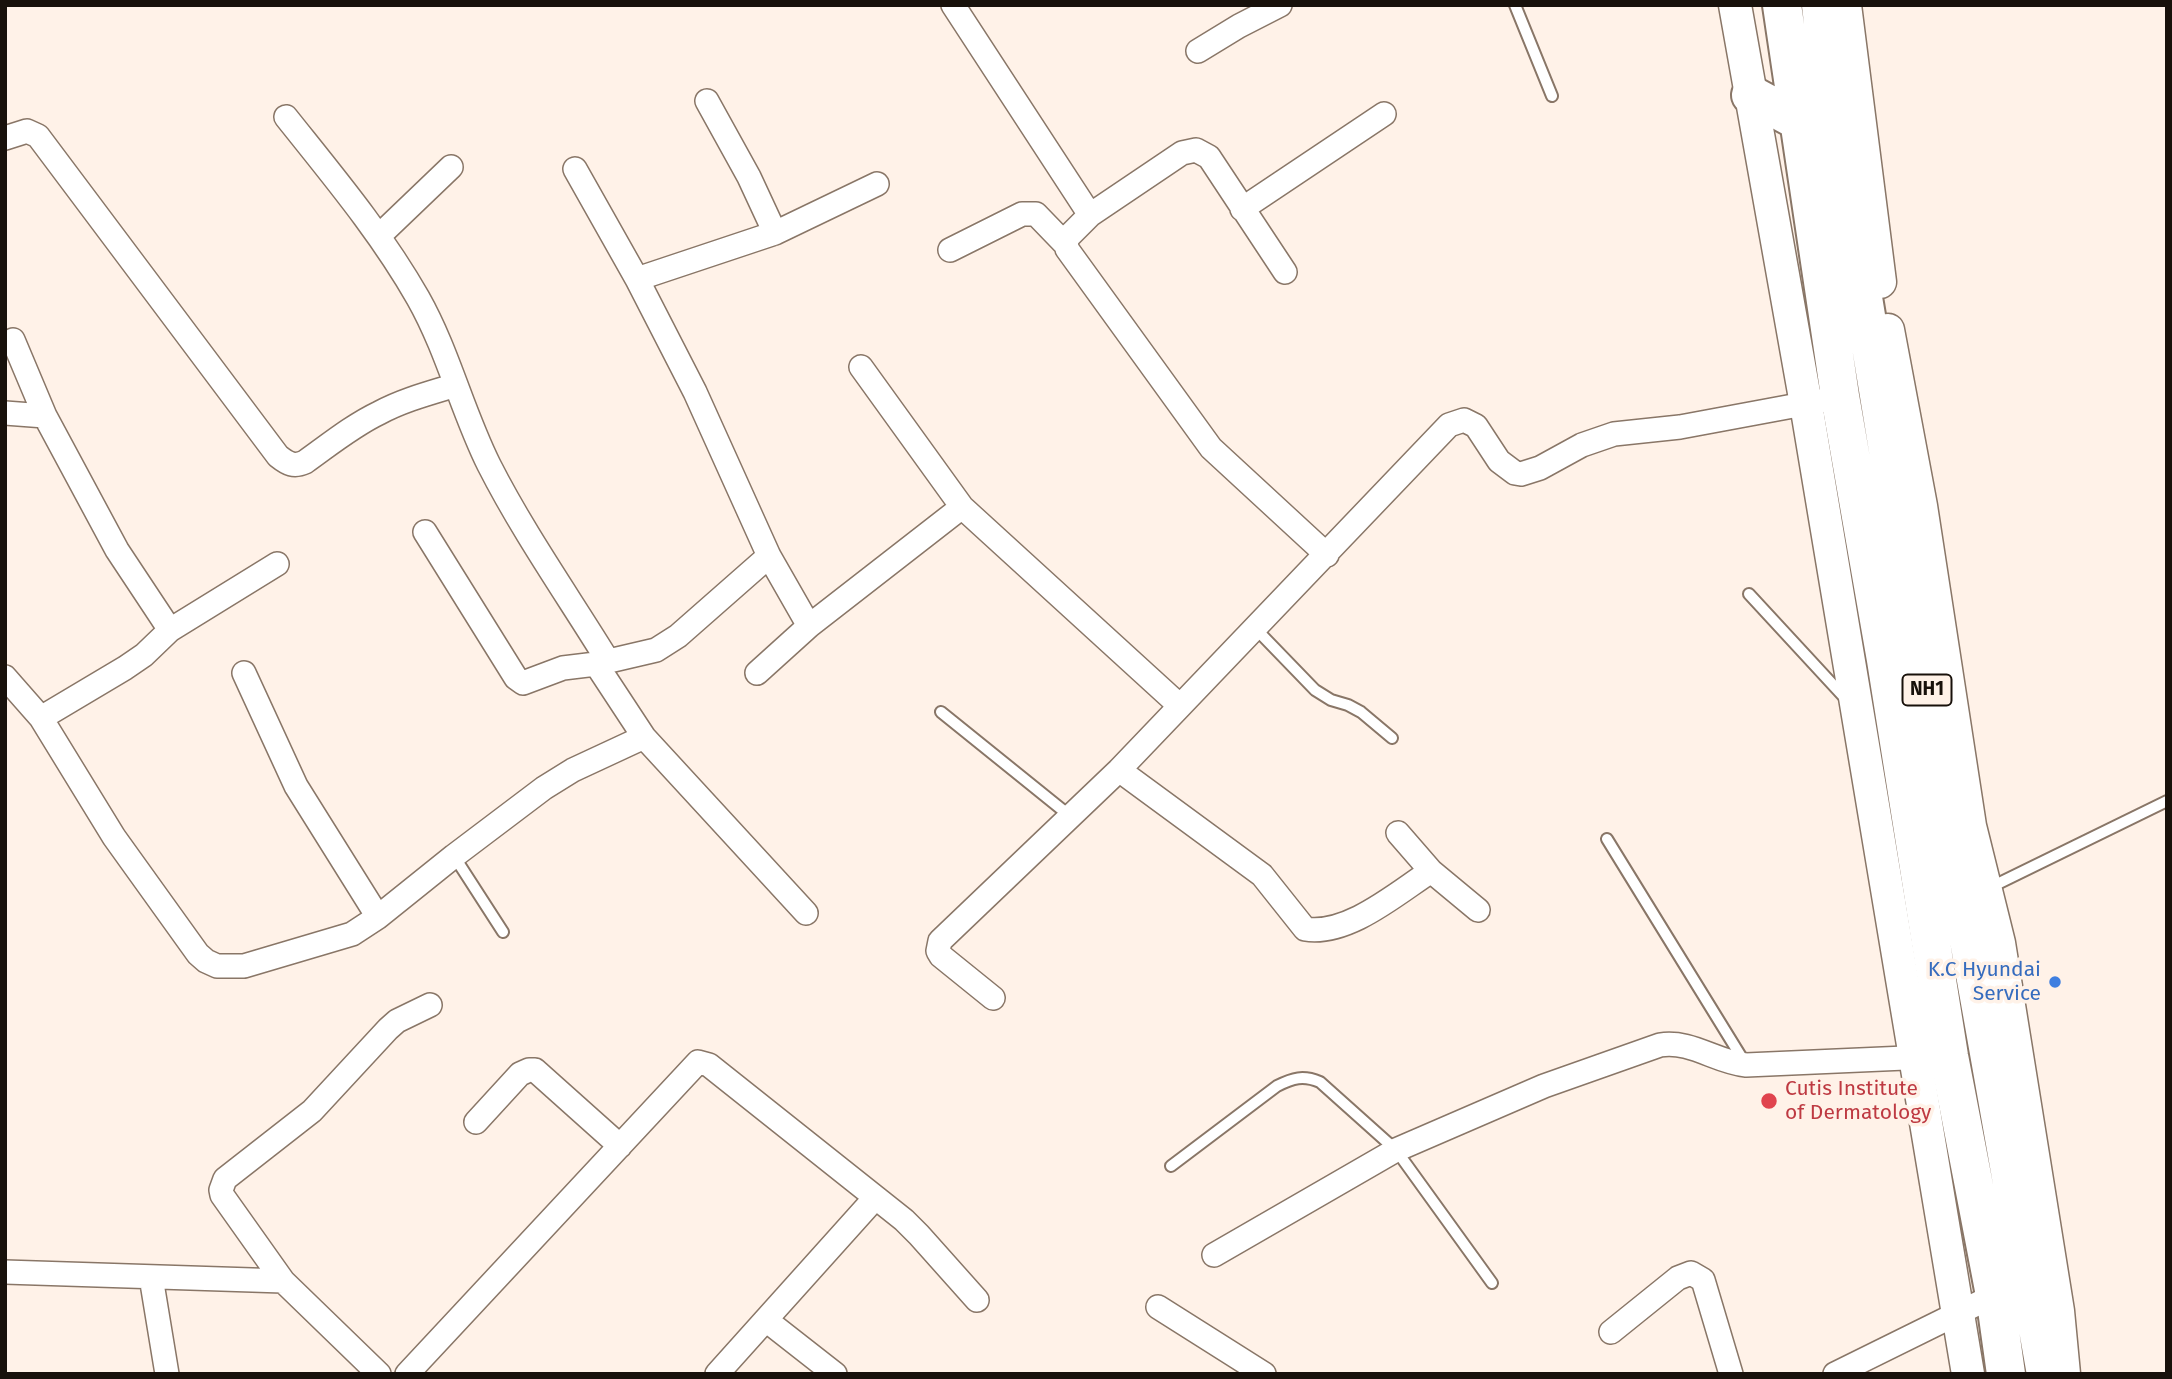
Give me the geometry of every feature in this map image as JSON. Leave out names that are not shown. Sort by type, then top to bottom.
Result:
[{"type":"highway","name":"NH1","points":[[1782,5],[1799,121],[1823,400],[1886,660],[1932,1056],[1995,1295],[2006,1374]]},
{"type":"highway","name":"NH1","points":[[1834,17],[1835,127],[1973,893],[2046,1374]]},
{"type":"highway","points":[[1751,95],[1799,121]]},
{"type":"street","points":[[953,5],[1090,215]]},
{"type":"street","points":[[1198,51],[1280,5]]},
{"type":"street","points":[[1735,5],[1751,95],[1823,400],[1858,712],[1932,1056],[1958,1312],[1968,1374]]},
{"type":"street","points":[[707,101],[749,177],[775,233]]},
{"type":"street","points":[[1242,209],[1384,114]]},
{"type":"street","points":[[286,117],[380,235],[428,316],[488,462],[644,737],[806,913]]},
{"type":"street","points":[[5,138],[27,131],[38,136],[278,456],[291,465],[305,462],[355,426],[379,413],[456,384]]},
{"type":"street","points":[[1065,244],[1069,234],[1090,215],[1190,150],[1201,151],[1209,157],[1285,272]]},
{"type":"street","points":[[380,235],[451,167]]},
{"type":"street","points":[[575,169],[637,279],[695,392],[769,556],[809,626]]},
{"type":"street","points":[[637,279],[775,233],[877,184]]},
{"type":"street","points":[[950,250],[1022,214],[1036,214],[1065,244],[1211,448],[1327,555]]},
{"type":"street","points":[[13,340],[45,416],[117,550],[170,630]]},
{"type":"street","points":[[861,367],[962,508],[1181,706]]},
{"type":"street","points":[[993,998],[941,956],[938,951],[940,941],[1119,770],[1449,425],[1458,421],[1470,421],[1499,461],[1521,474],[1540,468],[1582,445],[1614,435],[1680,427],[1823,400]]},
{"type":"street","points":[[5,413],[45,416]]},
{"type":"street","points":[[757,673],[809,626],[962,508]]},
{"type":"street","points":[[425,532],[519,682],[526,682],[563,668],[645,653],[668,643],[769,556]]},
{"type":"street","points":[[41,718],[125,668],[144,655],[170,630],[277,564]]},
{"type":"street","points":[[244,673],[296,786],[378,918]]},
{"type":"street","points":[[5,677],[41,718],[114,837],[198,954],[217,965],[244,966],[352,934],[378,918],[544,788],[573,770],[644,737]]},
{"type":"street","points":[[1119,770],[1262,875],[1305,929],[1320,929],[1361,918],[1431,871]]},
{"type":"street","points":[[1398,833],[1431,871],[1478,910]]},
{"type":"street","points":[[1973,893],[2001,957],[2058,1311],[2064,1374]]},
{"type":"street","points":[[379,1374],[283,1281],[222,1195],[223,1183],[312,1111],[397,1021],[430,1005]]},
{"type":"street","points":[[1214,1255],[1396,1150],[1544,1086],[1660,1045],[1687,1045],[1732,1064],[1746,1065],[1932,1056]]},
{"type":"street","points":[[407,1374],[692,1065],[703,1062],[919,1235],[977,1300]]},
{"type":"street","points":[[476,1122],[520,1074],[535,1070],[620,1146]]},
{"type":"street","points":[[717,1374],[875,1198]]},
{"type":"street","points":[[5,1272],[283,1281]]},
{"type":"street","points":[[1611,1332],[1678,1278],[1686,1273],[1696,1274],[1703,1280],[1731,1374]]},
{"type":"street","points":[[151,1277],[167,1374]]},
{"type":"street","points":[[1835,1374],[1995,1295]]},
{"type":"street","points":[[1158,1307],[1264,1374]]},
{"type":"street","points":[[766,1320],[835,1374]]},
{"type":"lane","points":[[1515,5],[1552,96]]},
{"type":"lane","points":[[1749,594],[1858,712]]},
{"type":"lane","points":[[1256,629],[1315,690],[1331,700],[1361,712],[1392,738]]},
{"type":"lane","points":[[941,712],[1070,816]]},
{"type":"lane","points":[[1973,893],[2167,801]]},
{"type":"lane","points":[[1607,839],[1746,1065]]},
{"type":"lane","points":[[454,856],[503,932]]},
{"type":"lane","points":[[1171,1166],[1277,1086],[1296,1077],[1308,1077],[1320,1082],[1396,1150],[1492,1283]]},
{"type":"place","name":"K.C Hyundai Service","points":[[2055,982]]},
{"type":"place","name":"Cutis Institute of Dermatology","points":[[1769,1101]]}]
